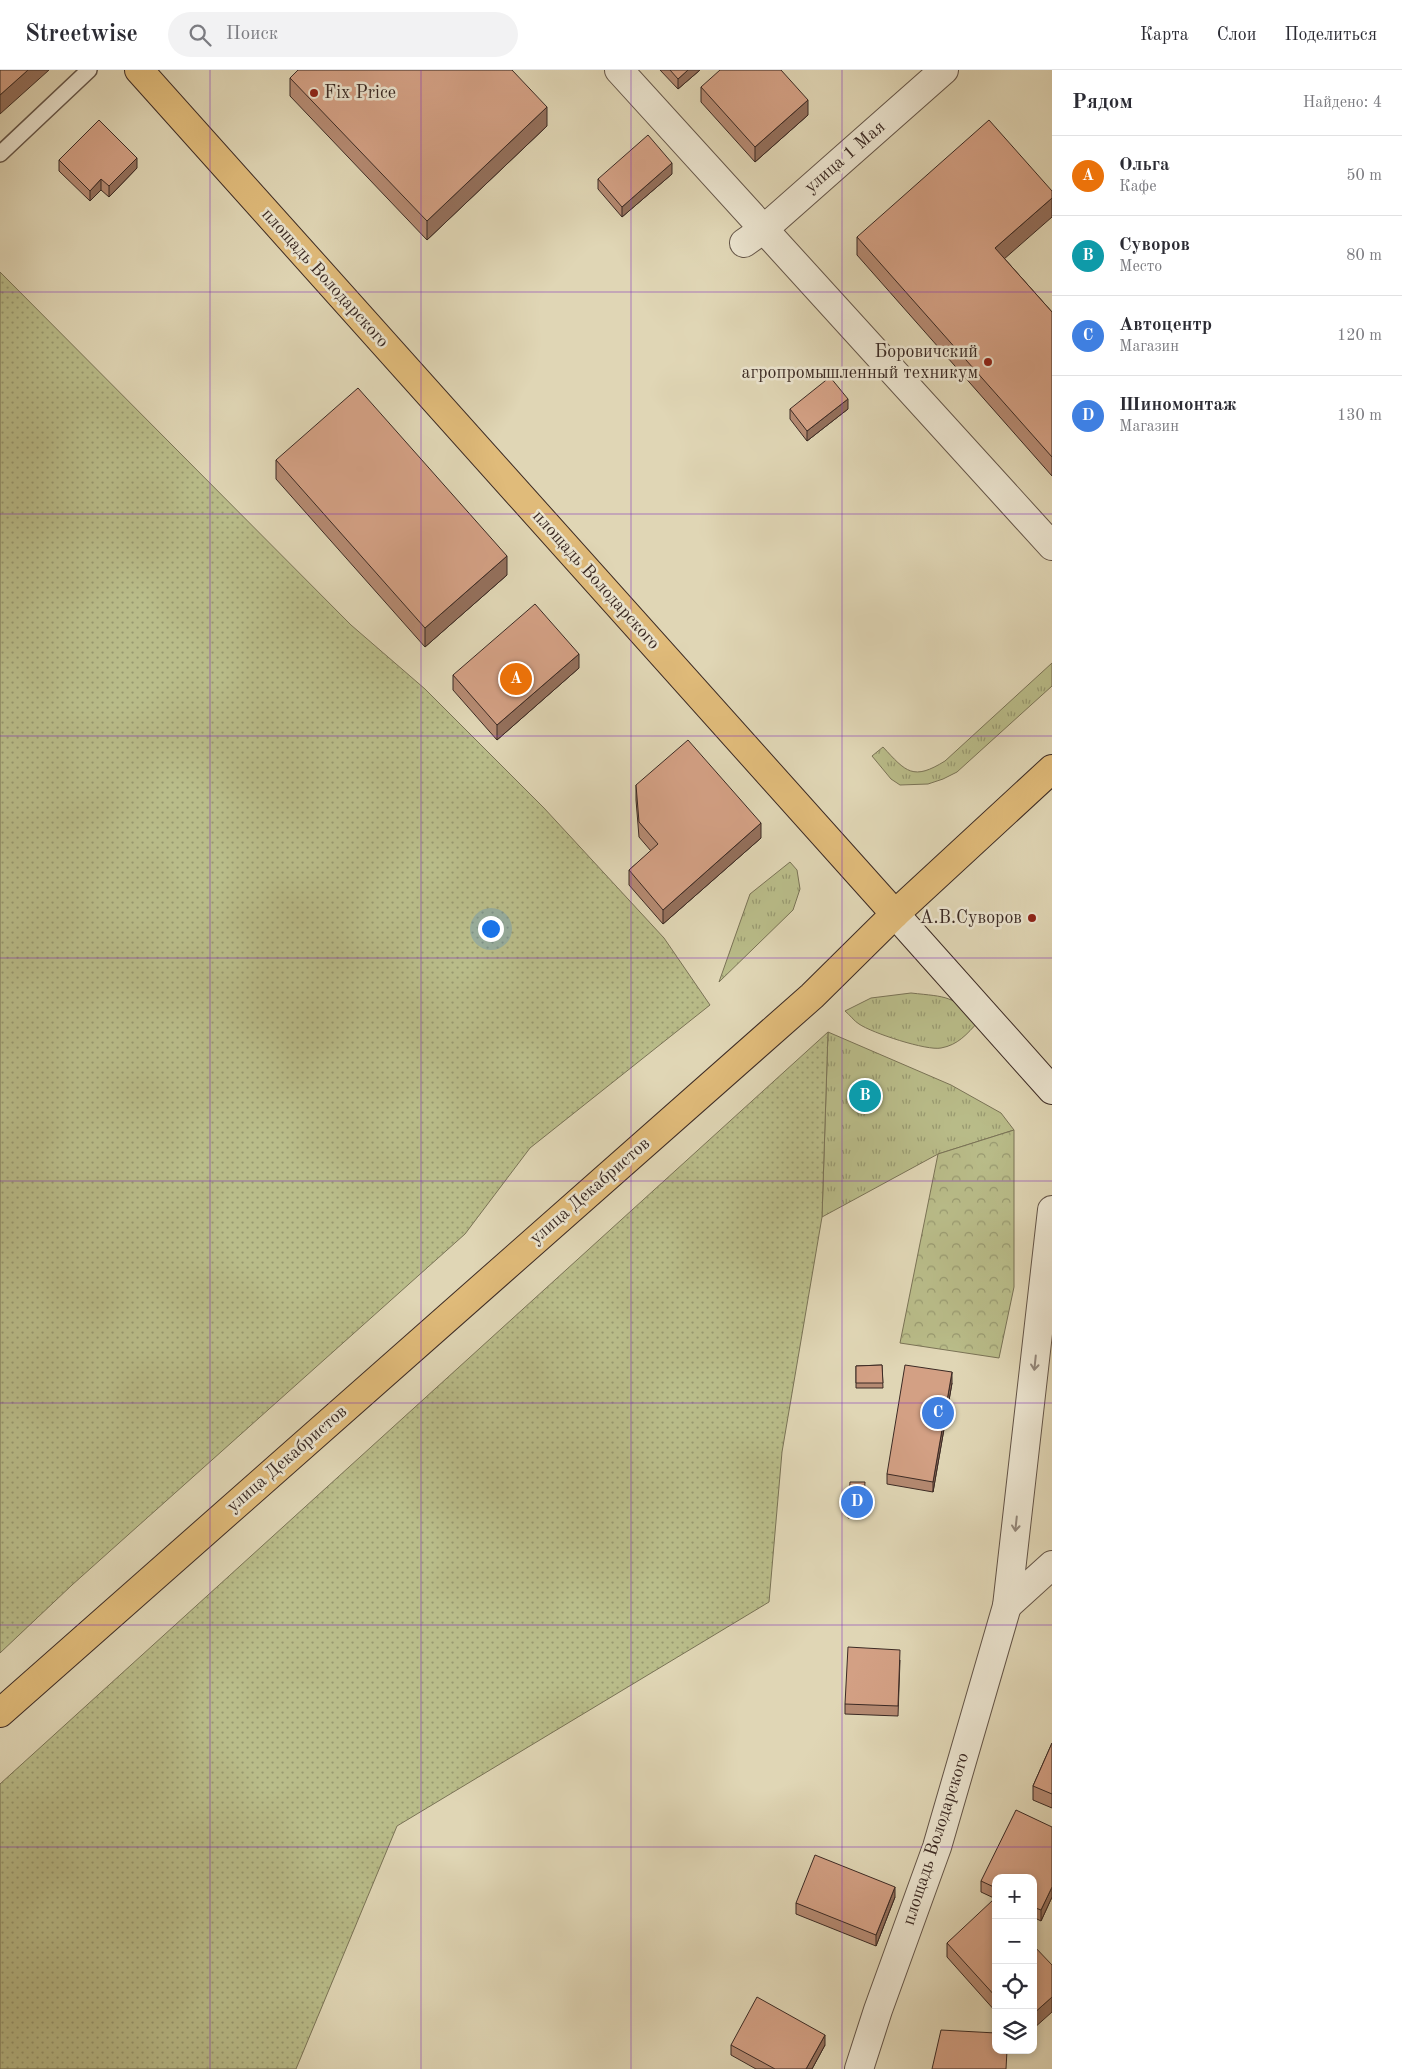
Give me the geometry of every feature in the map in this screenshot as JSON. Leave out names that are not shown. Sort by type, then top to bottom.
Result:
[{"type":"main road","name":"площадь Володарского","points":[[139,70],[895,914]]},
{"type":"main road","name":"улица Декабристов","points":[[0,1713],[812,996],[895,914],[1052,769]]},
{"type":"street","points":[[620,70],[754,236],[1052,546]]},
{"type":"street","name":"улица 1 Мая","points":[[754,236],[944,70]]},
{"type":"street","name":"площадь Володарского","points":[[895,914],[1052,1090]]},
{"type":"street","name":"площадь Володарского","points":[[860,2069],[875,2019],[937,1847],[1007,1606],[1052,1210]]},
{"type":"street","points":[[1007,1606],[1052,1566]]},
{"type":"lane","points":[[0,154],[89,70]]},
{"type":"green space","points":[[0,272],[351,625],[425,689],[544,808],[664,938],[710,1005],[530,1148],[465,1234],[72,1585],[0,1653]]},
{"type":"green space","points":[[1052,663],[1052,686],[957,772],[928,784],[900,785],[891,779],[872,756],[883,747],[898,763],[911,771],[925,771],[934,767],[945,761]]},
{"type":"green space","points":[[790,862],[797,870],[800,889],[793,910],[719,982],[750,894]]},
{"type":"green space","points":[[911,993],[949,999],[962,1007],[978,1022],[957,1042],[947,1047],[934,1048],[912,1044],[875,1032],[857,1023],[845,1011],[871,998]]},
{"type":"green space","points":[[828,1032],[951,1085],[1001,1113],[1014,1130],[938,1154],[822,1217]]},
{"type":"green space","points":[[828,1032],[822,1217],[782,1452],[769,1602],[397,1826],[296,2069],[0,2069],[0,1784]]},
{"type":"green space","points":[[1014,1130],[1014,1287],[999,1358],[900,1343],[938,1154]]},
{"type":"building","points":[[0,70],[28,70],[0,95]]},
{"type":"building","points":[[298,70],[512,70],[547,107],[427,221],[290,78]]},
{"type":"building","points":[[670,70],[688,70],[678,79]]},
{"type":"building","points":[[720,70],[781,70],[808,100],[755,147],[701,87]]},
{"type":"building","points":[[99,120],[137,158],[109,186],[101,179],[90,191],[59,160]]},
{"type":"building","points":[[989,120],[1052,191],[1052,198],[995,248],[1052,312],[1052,457],[857,237]]},
{"type":"building","points":[[648,135],[672,163],[622,207],[598,179]]},
{"type":"building","points":[[830,377],[848,399],[807,431],[790,409]]},
{"type":"building","points":[[358,388],[507,556],[425,628],[276,460]]},
{"type":"building","points":[[535,604],[579,654],[497,725],[453,675]]},
{"type":"building","points":[[688,740],[761,823],[663,910],[629,870],[658,844],[639,822],[636,785]]},
{"type":"building","points":[[882,1365],[883,1383],[856,1383],[856,1366]]},
{"type":"building","points":[[905,1365],[952,1372],[933,1482],[887,1474]]},
{"type":"building","points":[[850,1482],[865,1482],[863,1512],[848,1512]]},
{"type":"building","points":[[848,1647],[900,1650],[898,1706],[845,1704]]},
{"type":"building","points":[[1052,1743],[1052,1794],[1033,1786]]},
{"type":"building","points":[[1016,1810],[1052,1827],[1052,1887],[1041,1910],[1037,1908],[1037,1874],[992,1874],[992,1886],[981,1881]]},
{"type":"building","points":[[815,1855],[895,1887],[876,1935],[796,1903]]},
{"type":"building","points":[[992,1901],[992,1993],[947,1943]]},
{"type":"building","points":[[1037,1949],[1052,1965],[1052,1997],[1037,2010]]},
{"type":"building","points":[[757,1997],[825,2035],[806,2069],[775,2069],[731,2045]]},
{"type":"building","points":[[941,2030],[992,2033],[992,2054],[1007,2054],[1006,2069],[932,2069]]},
{"type":"place","name":"Fix Price","points":[[314,93]]},
{"type":"place","name":"Боровичский агропромышленный техникум","points":[[988,362]]},
{"type":"place","name":"Ольга","points":[[516,679]]},
{"type":"place","name":"А.В.Суворов","points":[[1032,918]]},
{"type":"place","name":"Суворов","points":[[865,1096]]},
{"type":"place","name":"Автоцентр","points":[[938,1413]]},
{"type":"place","name":"Шиномонтаж","points":[[857,1502]]}]
